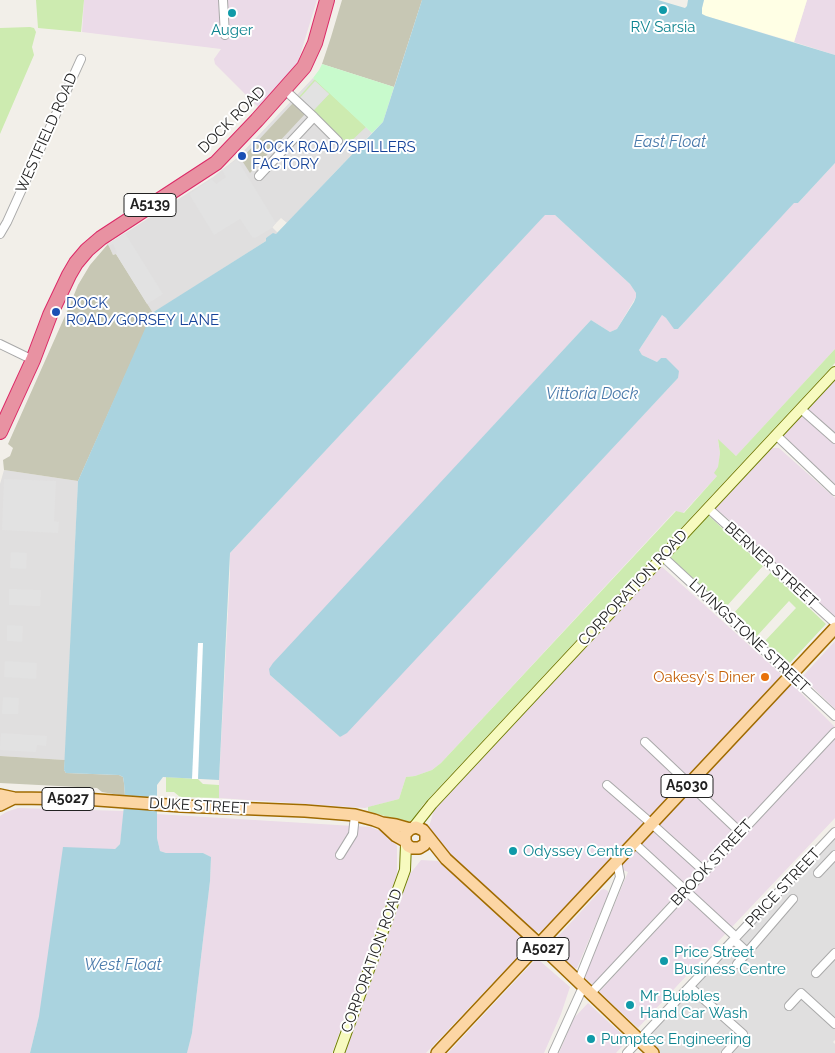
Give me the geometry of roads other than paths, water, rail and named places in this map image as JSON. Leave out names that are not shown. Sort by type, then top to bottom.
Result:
[{"type":"highway","name":"DOCK ROAD","points":[[0,432],[69,275],[87,250],[101,238],[216,163],[285,90],[304,67],[314,43],[327,0]]},
{"type":"main road","name":"CORPORATION ROAD","points":[[411,828],[835,372]]},
{"type":"main road","name":"A5030","points":[[437,1053],[835,628]]},
{"type":"main road","name":"DUKE STREET","points":[[0,794],[14,798]]},
{"type":"main road","name":"DUKE STREET","points":[[0,801],[14,798],[84,799],[181,806],[305,811],[355,815],[382,823],[411,828]]},
{"type":"main road","points":[[0,805],[14,798]]},
{"type":"main road","name":"CORPORATION ROAD","points":[[425,833],[432,804]]},
{"type":"main road","name":"DUKE STREET","points":[[382,823],[396,836],[406,842]]},
{"type":"main road","points":[[411,828],[419,828],[425,833],[426,842],[420,848],[412,848],[406,842],[405,834],[411,828]]},
{"type":"main road","name":"A5027","points":[[425,833],[446,859],[539,944],[653,1053]]},
{"type":"main road","name":"CORPORATION ROAD","points":[[405,870],[406,842]]},
{"type":"main road","name":"CORPORATION ROAD","points":[[339,1053],[405,870],[420,848]]},
{"type":"main road","name":"A5027","points":[[420,848],[446,859]]},
{"type":"street","points":[[224,0],[225,35]]},
{"type":"street","name":"WESTFIELD ROAD","points":[[0,234],[81,59]]},
{"type":"street","points":[[285,90],[338,141]]},
{"type":"street","points":[[259,176],[314,117]]},
{"type":"street","points":[[0,344],[33,360]]},
{"type":"street","points":[[801,408],[835,439]]},
{"type":"street","points":[[776,435],[835,491]]},
{"type":"street","name":"BERNER STREET","points":[[708,508],[835,623]]},
{"type":"street","name":"LIVINGSTONE STREET","points":[[662,556],[835,716]]},
{"type":"street","name":"BROOK STREET","points":[[584,988],[686,890],[835,732]]},
{"type":"street","points":[[645,742],[741,832]]},
{"type":"street","points":[[608,785],[704,871]]},
{"type":"street","points":[[340,855],[353,834],[355,815]]},
{"type":"street","name":"PRICE STREET","points":[[628,1053],[835,832]]},
{"type":"street","points":[[634,843],[686,890],[747,952]]},
{"type":"street","points":[[818,873],[835,855]]},
{"type":"street","points":[[553,1053],[584,988],[620,877],[617,861]]},
{"type":"street","points":[[737,964],[794,899]]},
{"type":"street","points":[[816,973],[835,953]]},
{"type":"street","points":[[690,987],[743,1034],[726,1053]]},
{"type":"street","points":[[789,1006],[801,993],[835,1024]]},
{"type":"water","name":"East Float","points":[[422,0],[658,0],[685,8],[688,0],[704,0],[702,14],[706,16],[835,55],[835,163],[798,203],[794,203],[678,329],[674,329],[662,315],[639,350],[642,355],[657,362],[661,358],[666,358],[679,371],[678,378],[347,733],[340,737],[270,675],[269,669],[591,320],[610,332],[617,329],[634,302],[636,293],[630,284],[555,215],[545,215],[230,553],[219,780],[163,777],[157,785],[157,838],[160,851],[166,853],[203,853],[211,857],[210,881],[192,1033],[187,1053],[30,1053],[39,1016],[63,847],[115,849],[120,844],[125,796],[123,777],[119,775],[66,773],[64,770],[78,481],[152,313],[266,241],[266,238],[273,233],[276,234],[383,122]]},
{"type":"place","name":"RV Sarsia","points":[[663,10]]},
{"type":"place","name":"Auger","points":[[232,13]]},
{"type":"place","name":"DOCK ROAD/SPILLERS FACTORY","points":[[242,156]]},
{"type":"place","name":"DOCK ROAD/GORSEY LANE","points":[[56,312]]},
{"type":"place","name":"Oakesy's Diner","points":[[765,677]]},
{"type":"place","name":"Odyssey Centre","points":[[513,851]]},
{"type":"place","name":"Price Street Business Centre","points":[[664,961]]},
{"type":"place","name":"Mr Bubbles Hand Car Wash","points":[[630,1005]]},
{"type":"place","name":"Pumptec Engineering","points":[[591,1039]]},
{"type":"water label","name":"Vittoria Dock","points":[[592,394]]},
{"type":"water label","name":"West Float","points":[[123,965]]}]
